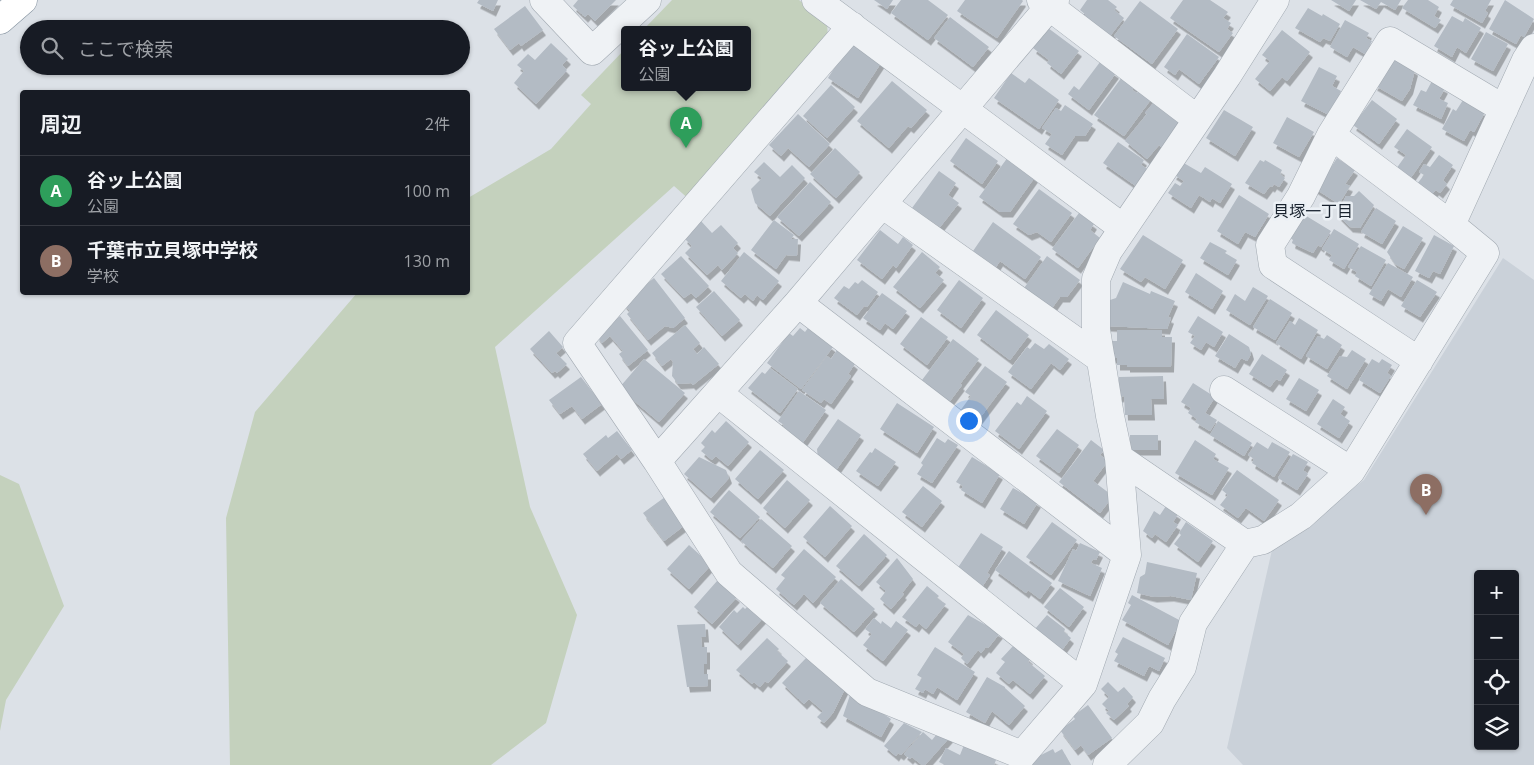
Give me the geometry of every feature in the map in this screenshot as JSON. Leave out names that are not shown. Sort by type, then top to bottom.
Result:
[{"type":"highway","points":[[0,20],[23,0]]},
{"type":"street","points":[[544,0],[592,51],[647,0]]},
{"type":"street","points":[[816,0],[1123,228]]},
{"type":"street","points":[[852,26],[577,343],[657,461],[729,573],[868,692],[1023,760],[1083,684],[1127,555],[1120,458],[1110,416],[1096,330],[1096,279],[1108,250],[1198,119],[1275,0]]},
{"type":"street","points":[[657,461],[798,303],[963,109],[1049,2],[1198,119]]},
{"type":"street","points":[[1419,361],[1274,265],[1270,245],[1301,196],[1330,135],[1390,41],[1504,109]]},
{"type":"street","points":[[1452,225],[1526,60],[1534,48]]},
{"type":"street","points":[[1107,765],[1150,723],[1162,698],[1182,667],[1193,623],[1245,544],[1263,540],[1302,516],[1351,471],[1484,254],[1452,225],[1330,135]]},
{"type":"street","points":[[882,204],[1101,359]]},
{"type":"street","points":[[798,303],[1127,555]]},
{"type":"street","points":[[1224,390],[1351,471]]},
{"type":"street","points":[[718,393],[1083,684]]},
{"type":"street","points":[[1120,458],[1245,544]]},
{"type":"shaded area","points":[[1503,258],[1534,280],[1534,765],[1243,765],[1227,748],[1272,550],[1364,480]]},
{"type":"green space","points":[[672,0],[799,0],[827,22],[828,39],[691,201],[674,186],[495,347],[530,507],[577,615],[546,723],[491,765],[230,765],[226,518],[255,412],[355,295],[470,295],[470,197],[551,149],[591,104],[581,95],[621,53],[621,91],[751,91],[751,26],[647,26]]},
{"type":"green space","points":[[0,475],[19,484],[64,606],[6,700],[0,731]]},
{"type":"building","points":[[479,0],[498,0],[493,11],[477,3]]},
{"type":"building","points":[[578,0],[616,0],[595,21],[588,14],[585,17],[573,6]]},
{"type":"building","points":[[874,0],[893,0],[887,9]]},
{"type":"building","points":[[901,0],[928,0],[948,15],[928,40],[891,13]]},
{"type":"building","points":[[965,0],[1023,1],[997,38],[957,11]]},
{"type":"building","points":[[1087,0],[1108,0],[1117,7],[1114,10],[1124,18],[1110,36],[1085,17],[1086,15],[1080,10]]},
{"type":"building","points":[[1183,0],[1210,0],[1228,12],[1223,18],[1231,23],[1227,29],[1233,33],[1219,52],[1170,18]]},
{"type":"building","points":[[1331,0],[1356,0],[1349,11]]},
{"type":"building","points":[[1360,0],[1401,0],[1395,10],[1381,2],[1376,9]]},
{"type":"building","points":[[1408,0],[1428,0],[1439,7],[1434,16],[1441,20],[1435,28],[1402,8]]},
{"type":"building","points":[[1453,0],[1491,0],[1485,11],[1488,13],[1482,23],[1450,5]]},
{"type":"building","points":[[1505,0],[1534,19],[1524,37],[1521,35],[1516,44],[1489,29]]},
{"type":"building","points":[[1140,1],[1178,29],[1152,64],[1114,36]]},
{"type":"building","points":[[525,6],[543,30],[521,46],[519,43],[510,50],[494,29]]},
{"type":"building","points":[[1308,8],[1340,24],[1330,41],[1323,38],[1320,42],[1295,28]]},
{"type":"building","points":[[1452,16],[1463,22],[1465,18],[1481,28],[1466,53],[1457,47],[1452,57],[1434,46]]},
{"type":"building","points":[[950,17],[989,47],[973,67],[934,38]]},
{"type":"building","points":[[1345,20],[1369,33],[1366,38],[1372,41],[1365,54],[1353,47],[1347,57],[1330,47]]},
{"type":"building","points":[[1048,28],[1079,51],[1061,74],[1047,63],[1049,60],[1033,48]]},
{"type":"building","points":[[1282,30],[1310,52],[1287,81],[1282,77],[1270,91],[1255,79],[1270,61],[1262,55]]},
{"type":"building","points":[[1486,32],[1508,44],[1493,71],[1471,59]]},
{"type":"building","points":[[1187,34],[1219,57],[1199,84],[1179,69],[1175,75],[1164,67]]},
{"type":"building","points":[[852,40],[883,60],[858,98],[828,78]]},
{"type":"building","points":[[551,43],[568,59],[562,65],[567,70],[536,104],[514,83],[524,71],[517,65],[528,54],[535,60]]},
{"type":"building","points":[[1395,57],[1415,70],[1410,89],[1402,101],[1374,85]]},
{"type":"building","points":[[1100,62],[1116,73],[1089,110],[1068,94],[1074,86],[1079,90]]},
{"type":"building","points":[[1319,67],[1337,76],[1332,86],[1341,91],[1329,115],[1301,101]]},
{"type":"building","points":[[1011,73],[1025,83],[1029,78],[1059,100],[1039,129],[994,98]]},
{"type":"building","points":[[1122,77],[1135,86],[1132,90],[1137,93],[1143,85],[1155,94],[1124,136],[1094,115]]},
{"type":"building","points":[[892,81],[927,110],[911,128],[908,126],[889,148],[857,121]]},
{"type":"building","points":[[1432,81],[1445,88],[1439,99],[1448,103],[1441,119],[1413,105],[1421,90],[1426,92]]},
{"type":"building","points":[[831,85],[855,107],[827,138],[803,116]]},
{"type":"building","points":[[1372,100],[1397,119],[1379,144],[1353,125]]},
{"type":"building","points":[[1463,100],[1485,112],[1474,132],[1470,130],[1464,141],[1442,129],[1453,109],[1456,111]]},
{"type":"building","points":[[1155,101],[1181,122],[1165,150],[1159,145],[1147,159],[1125,141]]},
{"type":"building","points":[[1065,105],[1093,124],[1085,136],[1075,136],[1062,155],[1045,144],[1052,134],[1042,128],[1056,108],[1061,111]]},
{"type":"building","points":[[1224,110],[1253,127],[1235,156],[1206,138]]},
{"type":"building","points":[[798,114],[830,144],[809,167],[788,148],[781,156],[769,145]]},
{"type":"building","points":[[1287,117],[1314,132],[1299,157],[1273,143]]},
{"type":"building","points":[[1407,129],[1432,147],[1410,179],[1396,169],[1406,155],[1394,147]]},
{"type":"building","points":[[966,138],[998,161],[982,184],[950,161]]},
{"type":"building","points":[[1118,142],[1144,160],[1141,165],[1152,172],[1140,189],[1103,163]]},
{"type":"building","points":[[835,148],[860,172],[836,198],[810,174]]},
{"type":"building","points":[[1439,155],[1453,165],[1443,180],[1447,184],[1440,193],[1436,190],[1432,194],[1417,184],[1424,175],[1419,172],[1424,164],[1430,167]]},
{"type":"building","points":[[1008,157],[1035,177],[1010,212],[1000,212],[979,197]]},
{"type":"building","points":[[1337,158],[1355,170],[1345,184],[1350,186],[1339,204],[1314,188]]},
{"type":"building","points":[[1260,160],[1264,162],[1265,160],[1282,170],[1280,174],[1285,178],[1279,187],[1274,184],[1264,194],[1245,183]]},
{"type":"building","points":[[764,162],[780,177],[792,165],[805,178],[770,216],[755,203],[751,189],[762,178],[754,172]]},
{"type":"building","points":[[1182,162],[1201,173],[1205,167],[1232,184],[1220,203],[1212,198],[1210,202],[1199,195],[1191,208],[1168,193],[1175,183],[1180,186],[1184,181],[1173,174]]},
{"type":"building","points":[[939,171],[956,183],[948,195],[959,203],[940,227],[912,208]]},
{"type":"building","points":[[810,182],[831,202],[799,236],[777,217]]},
{"type":"building","points":[[1039,189],[1072,213],[1051,242],[1037,232],[1029,235],[1013,224]]},
{"type":"building","points":[[1359,191],[1374,205],[1360,228],[1350,227],[1337,214],[1346,196],[1354,196]]},
{"type":"building","points":[[1239,195],[1269,214],[1255,237],[1245,232],[1238,244],[1217,231]]},
{"type":"building","points":[[1376,208],[1396,221],[1382,244],[1361,232]]},
{"type":"building","points":[[1079,213],[1094,224],[1090,230],[1100,238],[1078,268],[1052,249]]},
{"type":"building","points":[[1303,214],[1331,231],[1321,247],[1318,245],[1313,253],[1292,243],[1293,240],[1289,237]]},
{"type":"building","points":[[774,220],[794,235],[791,239],[798,239],[797,256],[786,255],[776,269],[751,250]]},
{"type":"building","points":[[701,221],[712,233],[721,225],[738,243],[733,248],[738,253],[722,270],[718,265],[707,275],[685,253],[692,246],[684,238]]},
{"type":"building","points":[[993,222],[1041,257],[1025,279],[1000,261],[996,267],[973,251]]},
{"type":"building","points":[[1403,226],[1423,238],[1404,269],[1395,264],[1387,252]]},
{"type":"building","points":[[1334,229],[1359,244],[1344,269],[1329,260],[1332,255],[1322,249]]},
{"type":"building","points":[[880,230],[898,244],[903,237],[913,245],[896,268],[893,265],[882,279],[857,260]]},
{"type":"building","points":[[1143,235],[1183,260],[1165,289],[1145,277],[1141,282],[1120,269]]},
{"type":"building","points":[[1434,235],[1454,246],[1440,274],[1433,271],[1429,278],[1415,271]]},
{"type":"building","points":[[1210,242],[1227,251],[1225,253],[1237,260],[1228,275],[1200,258]]},
{"type":"building","points":[[1361,246],[1386,260],[1371,286],[1355,276],[1357,272],[1348,267]]},
{"type":"building","points":[[744,252],[779,281],[763,300],[757,295],[753,301],[745,294],[741,298],[721,281]]},
{"type":"building","points":[[922,252],[940,267],[935,273],[944,280],[920,308],[893,287]]},
{"type":"building","points":[[681,256],[709,286],[696,298],[691,293],[684,298],[661,274]]},
{"type":"building","points":[[1047,256],[1080,280],[1067,297],[1060,297],[1050,311],[1022,291]]},
{"type":"building","points":[[1388,263],[1413,277],[1401,297],[1388,289],[1381,301],[1369,294]]},
{"type":"building","points":[[1196,273],[1223,291],[1212,309],[1185,292]]},
{"type":"building","points":[[654,278],[685,318],[673,328],[665,326],[648,340],[627,314],[630,311],[623,303]]},
{"type":"building","points":[[862,280],[878,292],[867,307],[864,306],[857,315],[834,298],[844,286],[849,289],[855,282],[858,284]]},
{"type":"building","points":[[959,280],[983,298],[961,328],[937,310]]},
{"type":"building","points":[[1417,280],[1437,292],[1420,317],[1401,306]]},
{"type":"building","points":[[1123,282],[1150,294],[1151,291],[1175,301],[1168,317],[1171,318],[1167,329],[1107,326],[1107,301],[1116,298]]},
{"type":"building","points":[[1253,287],[1268,296],[1250,325],[1226,310],[1235,294],[1245,301]]},
{"type":"building","points":[[714,291],[740,320],[722,336],[696,307]]},
{"type":"building","points":[[882,293],[907,311],[893,329],[885,323],[880,330],[863,318]]},
{"type":"building","points":[[1270,299],[1292,313],[1275,340],[1253,327]]},
{"type":"building","points":[[996,310],[1029,335],[1010,360],[977,335]]},
{"type":"building","points":[[620,316],[648,350],[628,366],[619,354],[623,351],[610,336],[602,343],[596,335]]},
{"type":"building","points":[[1198,316],[1223,332],[1214,347],[1206,342],[1201,350],[1190,343],[1195,336],[1188,332]]},
{"type":"building","points":[[921,317],[948,337],[927,365],[900,344]]},
{"type":"building","points":[[1299,318],[1318,330],[1301,359],[1276,343],[1290,321],[1295,325]]},
{"type":"building","points":[[685,325],[700,343],[693,349],[697,354],[704,347],[719,364],[693,385],[691,383],[678,384],[672,376],[673,362],[671,359],[662,366],[652,353]]},
{"type":"building","points":[[800,328],[805,332],[808,328],[833,347],[801,389],[767,363],[789,333],[793,336]]},
{"type":"building","points":[[1117,330],[1162,330],[1162,337],[1172,337],[1171,367],[1127,367],[1127,365],[1117,365],[1117,358],[1110,358],[1110,341],[1117,341]]},
{"type":"building","points":[[549,331],[563,347],[556,353],[567,364],[557,373],[555,371],[552,373],[530,349]]},
{"type":"building","points":[[1229,334],[1249,347],[1251,354],[1247,361],[1241,358],[1235,368],[1215,356]]},
{"type":"building","points":[[1327,335],[1342,345],[1327,369],[1306,356],[1318,336],[1324,339]]},
{"type":"building","points":[[953,339],[979,359],[947,405],[923,387],[926,383],[922,380]]},
{"type":"building","points":[[1035,343],[1044,349],[1049,344],[1069,359],[1060,370],[1051,363],[1031,389],[1008,372],[1027,347],[1030,349]]},
{"type":"building","points":[[837,350],[855,364],[848,374],[851,376],[831,404],[824,399],[821,403],[802,390],[827,356],[831,359]]},
{"type":"building","points":[[1352,350],[1366,359],[1347,389],[1327,376],[1340,356],[1347,357]]},
{"type":"building","points":[[1262,354],[1287,370],[1280,381],[1276,379],[1270,387],[1249,374]]},
{"type":"building","points":[[644,359],[685,393],[659,422],[619,388]]},
{"type":"building","points":[[1372,359],[1379,363],[1382,359],[1392,365],[1387,373],[1391,376],[1380,393],[1359,380]]},
{"type":"building","points":[[985,366],[1007,382],[976,423],[960,411],[971,396],[965,392]]},
{"type":"building","points":[[770,368],[798,389],[780,413],[748,388],[762,372],[765,374]]},
{"type":"building","points":[[1163,376],[1164,399],[1151,399],[1152,415],[1125,415],[1124,396],[1119,397],[1119,377]]},
{"type":"building","points":[[581,377],[602,404],[582,419],[572,406],[560,414],[549,400]]},
{"type":"building","points":[[1299,378],[1319,390],[1306,411],[1286,399]]},
{"type":"building","points":[[1193,383],[1215,397],[1205,413],[1217,420],[1210,431],[1195,422],[1197,419],[1188,413],[1191,408],[1181,402]]},
{"type":"building","points":[[799,391],[826,410],[799,448],[778,433],[784,425],[778,421]]},
{"type":"building","points":[[1027,396],[1047,411],[1019,449],[995,431],[1017,402],[1021,405]]},
{"type":"building","points":[[1333,399],[1345,407],[1340,414],[1350,421],[1339,438],[1317,424]]},
{"type":"building","points":[[897,403],[934,427],[917,453],[880,429]]},
{"type":"building","points":[[838,419],[861,435],[832,476],[818,459],[817,449]]},
{"type":"building","points":[[726,421],[749,442],[728,466],[716,456],[712,460],[701,451],[705,447],[701,443],[712,430],[715,433]]},
{"type":"building","points":[[1218,421],[1252,443],[1244,456],[1210,435]]},
{"type":"building","points":[[1057,429],[1079,445],[1059,473],[1036,456]]},
{"type":"building","points":[[617,431],[632,450],[621,459],[617,454],[597,471],[583,454],[606,435],[608,438]]},
{"type":"building","points":[[1130,435],[1158,435],[1158,450],[1130,450]]},
{"type":"building","points":[[937,438],[945,443],[948,439],[958,445],[932,483],[917,474],[923,465],[921,463]]},
{"type":"building","points":[[1091,440],[1104,450],[1100,455],[1108,461],[1093,481],[1113,496],[1100,513],[1059,482]]},
{"type":"building","points":[[1195,440],[1216,454],[1213,459],[1229,468],[1212,495],[1175,473]]},
{"type":"building","points":[[1257,442],[1268,449],[1272,442],[1290,452],[1274,477],[1252,463],[1254,459],[1248,455]]},
{"type":"building","points":[[875,448],[896,462],[878,486],[856,471]]},
{"type":"building","points":[[760,450],[784,470],[758,499],[735,479]]},
{"type":"building","points":[[1293,454],[1308,462],[1303,470],[1308,474],[1297,490],[1278,478]]},
{"type":"building","points":[[699,457],[726,470],[729,478],[711,498],[684,474]]},
{"type":"building","points":[[972,457],[1000,474],[982,503],[961,490],[963,486],[956,482]]},
{"type":"building","points":[[1237,470],[1279,500],[1264,521],[1246,508],[1238,518],[1220,505],[1228,495],[1222,490]]},
{"type":"building","points":[[787,480],[810,500],[785,528],[763,508]]},
{"type":"building","points":[[923,486],[942,501],[922,527],[902,512]]},
{"type":"building","points":[[1013,488],[1038,502],[1024,524],[1000,509]]},
{"type":"building","points":[[729,490],[760,517],[740,538],[710,512]]},
{"type":"building","points":[[665,497],[685,525],[664,541],[643,513]]},
{"type":"building","points":[[830,506],[852,526],[825,557],[803,537]]},
{"type":"building","points":[[1166,506],[1178,514],[1173,522],[1178,525],[1166,542],[1155,534],[1152,538],[1143,531],[1154,511],[1160,515]]},
{"type":"building","points":[[761,519],[792,546],[773,568],[741,541]]},
{"type":"building","points":[[1052,522],[1077,540],[1051,575],[1026,557]]},
{"type":"building","points":[[1186,522],[1213,541],[1198,562],[1174,544],[1181,535],[1179,533]]},
{"type":"building","points":[[981,533],[1003,547],[987,573],[990,575],[982,587],[953,575]]},
{"type":"building","points":[[864,534],[887,555],[859,586],[836,566]]},
{"type":"building","points":[[1080,543],[1100,552],[1096,560],[1093,559],[1091,563],[1102,568],[1090,596],[1058,581],[1073,549],[1076,551]]},
{"type":"building","points":[[689,545],[711,565],[689,589],[667,569]]},
{"type":"building","points":[[804,549],[836,577],[813,603],[804,594],[794,605],[776,589],[785,578],[781,575]]},
{"type":"building","points":[[1009,551],[1052,583],[1040,599],[1028,590],[1026,593],[995,570]]},
{"type":"building","points":[[897,558],[913,579],[902,593],[904,594],[891,609],[880,599],[886,591],[876,582]]},
{"type":"building","points":[[1147,562],[1197,573],[1191,600],[1171,596],[1154,597],[1137,593],[1140,577],[1145,574]]},
{"type":"building","points":[[841,579],[875,609],[854,632],[820,603]]},
{"type":"building","points":[[717,581],[737,597],[712,624],[694,607]]},
{"type":"building","points":[[927,586],[939,596],[937,598],[946,604],[926,629],[919,623],[916,627],[902,617]]},
{"type":"building","points":[[1060,588],[1084,607],[1069,627],[1044,607]]},
{"type":"building","points":[[1132,595],[1181,621],[1168,645],[1122,620],[1131,605],[1128,603]]},
{"type":"building","points":[[750,604],[764,617],[738,645],[719,627],[734,610],[737,613],[743,607],[745,609]]},
{"type":"building","points":[[968,615],[1000,633],[988,648],[986,647],[981,653],[978,650],[967,664],[961,658],[964,654],[948,642]]},
{"type":"building","points":[[1047,615],[1065,629],[1064,632],[1071,638],[1062,650],[1035,629]]},
{"type":"building","points":[[874,618],[881,624],[882,621],[891,628],[896,621],[908,630],[883,661],[863,645],[872,634],[865,629]]},
{"type":"building","points":[[705,624],[706,637],[701,637],[702,647],[707,647],[707,664],[704,664],[704,674],[708,674],[708,686],[687,687],[677,625]]},
{"type":"building","points":[[1123,637],[1165,658],[1159,671],[1149,666],[1144,676],[1114,661],[1118,654],[1115,652]]},
{"type":"building","points":[[767,638],[788,661],[768,683],[765,681],[760,687],[754,682],[752,684],[736,670]]},
{"type":"building","points":[[1014,645],[1030,659],[1028,662],[1045,676],[1030,694],[1013,680],[1009,684],[996,673],[1005,662],[1001,659]]},
{"type":"building","points":[[935,647],[975,672],[957,700],[937,687],[933,694],[925,689],[923,693],[915,689],[922,678],[917,675]]},
{"type":"building","points":[[807,657],[848,683],[833,713],[824,723],[817,717],[823,711],[809,699],[804,704],[782,683]]},
{"type":"building","points":[[987,677],[1005,687],[1025,706],[1009,725],[992,711],[985,723],[966,712]]},
{"type":"building","points":[[1108,682],[1118,692],[1124,687],[1133,697],[1127,704],[1129,706],[1114,720],[1106,713],[1109,711],[1102,704],[1109,697],[1101,689]]},
{"type":"building","points":[[850,695],[857,696],[891,719],[881,737],[843,716]]},
{"type":"building","points":[[1088,705],[1112,738],[1088,755],[1081,745],[1075,750],[1060,730],[1075,719],[1073,716]]},
{"type":"building","points":[[904,723],[922,732],[901,755],[898,753],[896,756],[884,746]]},
{"type":"building","points":[[941,729],[950,737],[925,765],[922,765],[912,757],[910,759],[904,754],[923,732],[932,740]]},
{"type":"building","points":[[964,745],[996,760],[994,765],[945,765],[939,762],[946,748],[960,755]]},
{"type":"building","points":[[1053,749],[1055,753],[1062,749],[1071,765],[1033,765],[1031,760]]},
{"type":"place","name":"谷ッ上公園","points":[[686,148]]},
{"type":"place","name":"千葉市立貝塚中学校","points":[[1426,515]]},
{"type":"district","name":"貝塚一丁目","points":[[1313,211]]}]
